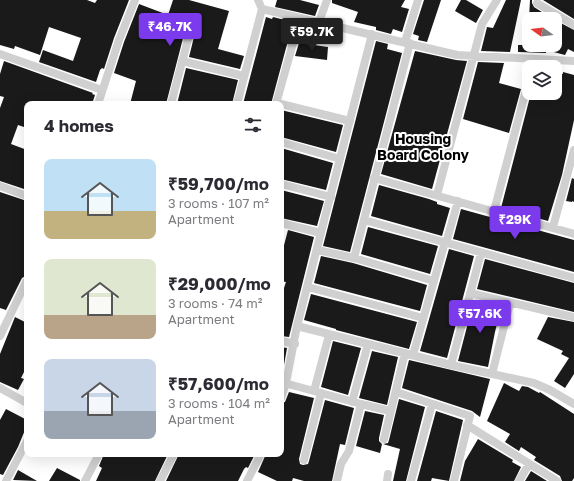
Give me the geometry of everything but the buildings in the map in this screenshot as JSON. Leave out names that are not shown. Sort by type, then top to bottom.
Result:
[{"type":"street","points":[[99,101],[119,40],[135,0]]},
{"type":"street","points":[[238,101],[262,9],[258,0]]},
{"type":"street","points":[[319,22],[327,0]]},
{"type":"street","points":[[354,258],[418,0]]},
{"type":"street","points":[[437,195],[482,24],[497,0]]},
{"type":"street","points":[[536,3],[574,24]]},
{"type":"street","points":[[262,9],[457,55],[522,62]]},
{"type":"street","points":[[279,101],[300,18]]},
{"type":"street","points":[[172,101],[192,24]]},
{"type":"street","points":[[284,380],[295,344],[297,326],[372,34]]},
{"type":"street","points":[[0,54],[102,90]]},
{"type":"street","points":[[182,61],[244,76]]},
{"type":"street","points":[[562,62],[574,61]]},
{"type":"street","points":[[494,211],[523,100]]},
{"type":"street","points":[[284,105],[350,121]]},
{"type":"street","points":[[284,143],[340,160]]},
{"type":"street","points":[[553,227],[571,172],[574,150]]},
{"type":"street","points":[[374,178],[574,234]]},
{"type":"street","points":[[284,185],[331,197]]},
{"type":"street","points":[[0,186],[24,195]]},
{"type":"street","points":[[384,439],[390,411],[423,318],[458,201]]},
{"type":"street","points":[[364,220],[574,278]]},
{"type":"street","points":[[284,225],[321,232]]},
{"type":"street","points":[[317,250],[354,258],[434,281]]},
{"type":"street","points":[[450,365],[481,253]]},
{"type":"street","points":[[0,336],[24,286]]},
{"type":"street","points":[[308,287],[423,318]]},
{"type":"street","points":[[470,293],[573,317]]},
{"type":"street","points":[[492,374],[510,303]]},
{"type":"street","points":[[297,326],[450,365],[534,383],[550,390],[574,404]]},
{"type":"street","points":[[304,460],[329,335]]},
{"type":"street","points":[[284,342],[295,344]]},
{"type":"street","points":[[352,402],[368,344]]},
{"type":"street","points":[[284,383],[390,411]]},
{"type":"street","points":[[0,388],[24,401]]},
{"type":"street","points":[[396,392],[470,416],[454,481]]},
{"type":"street","points":[[337,481],[341,464],[349,451],[361,404]]},
{"type":"street","points":[[411,481],[432,404]]},
{"type":"street","points":[[467,425],[557,481]]},
{"type":"street","points":[[6,481],[24,447]]},
{"type":"street","points":[[84,481],[97,457]]},
{"type":"street","points":[[160,481],[172,457]]},
{"type":"street","points":[[247,481],[260,457]]},
{"type":"street","points":[[519,481],[530,464]]},
{"type":"district","name":"Housing Board Colony","points":[[423,148]]}]
